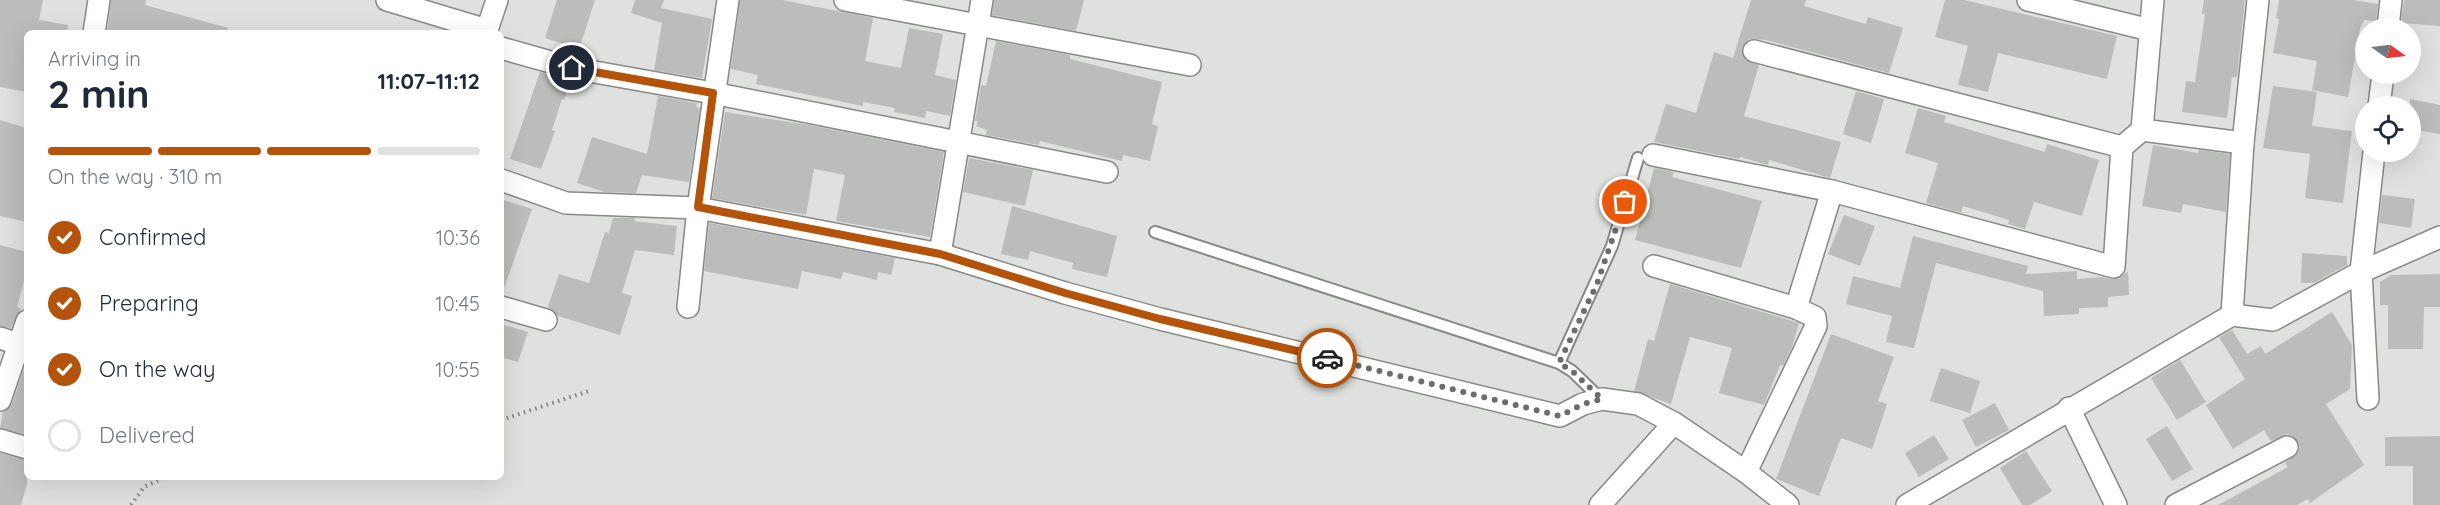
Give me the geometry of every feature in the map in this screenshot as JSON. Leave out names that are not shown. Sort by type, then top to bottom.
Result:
[{"type":"street","points":[[94,30],[99,0]]},
{"type":"street","points":[[387,0],[481,30]]},
{"type":"street","points":[[488,30],[497,0]]},
{"type":"street","points":[[688,307],[698,207],[728,0]]},
{"type":"street","points":[[845,0],[978,27],[1190,65]]},
{"type":"street","points":[[940,254],[982,0]]},
{"type":"street","points":[[2028,0],[2150,30]]},
{"type":"street","points":[[1646,156],[1832,191],[2114,267],[2122,147],[2142,130],[2153,0]]},
{"type":"street","points":[[2232,315],[2243,143],[2258,0]]},
{"type":"street","points":[[2389,18],[2391,0]]},
{"type":"street","points":[[504,49],[572,68],[713,93],[1107,172]]},
{"type":"street","points":[[1754,51],[2122,147]]},
{"type":"street","points":[[2142,130],[2243,143]]},
{"type":"street","points":[[2368,399],[2361,272],[2373,162]]},
{"type":"street","points":[[504,181],[566,202],[698,207],[940,254],[1065,293],[1160,319],[1560,416],[1583,404],[1602,399],[1638,404],[1674,423],[1746,472],[1788,505]]},
{"type":"street","points":[[1796,308],[1832,191]]},
{"type":"street","points":[[1907,505],[2069,408],[2232,315],[2273,320],[2361,272],[2440,237]]},
{"type":"street","points":[[1654,266],[1796,308],[1815,317],[1816,326],[1746,472]]},
{"type":"street","points":[[504,308],[546,320]]},
{"type":"street","points":[[0,338],[24,346],[0,400]]},
{"type":"street","points":[[2069,408],[2116,505]]},
{"type":"street","points":[[1600,505],[1674,423]]},
{"type":"street","points":[[0,440],[24,447]]},
{"type":"street","points":[[2176,505],[2287,447]]},
{"type":"lane","points":[[1559,363],[1604,265],[1646,156]]},
{"type":"lane","points":[[1155,232],[1559,363],[1572,371],[1602,399]]},
{"type":"path","points":[[504,419],[592,390]]},
{"type":"path","points":[[131,505],[144,487],[159,480]]},
{"type":"building","points":[[0,0],[43,0],[39,20],[68,25],[67,30],[24,30],[24,91],[0,87]]},
{"type":"building","points":[[111,0],[146,0],[145,5],[228,28],[228,30],[107,30]]},
{"type":"building","points":[[557,0],[595,0],[579,49],[545,38]]},
{"type":"building","points":[[635,0],[664,0],[661,8],[712,19],[702,78],[654,70],[662,23],[631,13]]},
{"type":"building","points":[[740,0],[782,0],[873,18],[865,61],[901,68],[909,28],[943,34],[935,75],[956,80],[950,116],[926,111],[925,118],[894,112],[895,108],[863,102],[863,106],[756,84],[758,75],[731,69]]},
{"type":"building","points":[[994,0],[1084,0],[1076,31],[992,15]]},
{"type":"building","points":[[1751,0],[1806,0],[1804,6],[1866,24],[1868,17],[1903,28],[1889,73],[1766,40],[1750,39],[1742,47],[1745,60],[1759,65],[1744,116],[1841,142],[1830,178],[1769,160],[1768,165],[1740,157],[1739,159],[1654,142],[1666,104],[1696,113],[1714,52],[1733,58]]},
{"type":"building","points":[[1945,0],[1964,0],[2117,36],[2107,79],[1998,53],[1988,92],[1958,85],[1968,46],[1935,37]]},
{"type":"building","points":[[2204,0],[2245,0],[2237,77],[2232,77],[2227,118],[2182,112],[2186,81],[2195,82],[2205,14],[2202,14]]},
{"type":"building","points":[[2279,0],[2353,0],[2378,4],[2376,18],[2355,18],[2355,57],[2348,97],[2312,90],[2317,61],[2273,53],[2279,19],[2276,18]]},
{"type":"building","points":[[2404,0],[2440,0],[2440,26],[2421,25],[2421,18],[2402,18]]},
{"type":"building","points":[[996,41],[1070,55],[1070,59],[1162,82],[1152,124],[1158,126],[1150,161],[1123,155],[1122,161],[1040,141],[1039,145],[986,135],[987,130],[976,126],[978,121],[975,121],[981,85],[986,86]]},
{"type":"building","points":[[540,72],[570,81],[564,100],[562,99],[552,130],[555,131],[541,169],[510,159]]},
{"type":"building","points":[[2273,86],[2317,92],[2312,126],[2352,131],[2343,203],[2305,198],[2310,154],[2263,148]]},
{"type":"building","points":[[1856,91],[1884,99],[1871,143],[1843,134]]},
{"type":"building","points":[[658,96],[697,103],[696,107],[700,108],[689,182],[642,175],[636,193],[605,192],[577,183],[592,137],[647,154]]},
{"type":"building","points":[[2421,101],[2440,105],[2440,134],[2421,131]]},
{"type":"building","points":[[1918,108],[1946,116],[1944,122],[2045,152],[2047,144],[2099,160],[2082,216],[2034,202],[2025,229],[2008,224],[2009,220],[1963,206],[1961,213],[1926,203],[1938,163],[1905,153]]},
{"type":"building","points":[[725,112],[809,125],[944,152],[930,237],[836,221],[845,175],[814,169],[806,215],[712,198]]},
{"type":"building","points":[[0,120],[24,127],[24,221],[0,216]]},
{"type":"building","points":[[2153,145],[2198,153],[2199,150],[2230,154],[2226,212],[2183,204],[2181,213],[2142,206]]},
{"type":"building","points":[[969,158],[1033,170],[1025,206],[963,192]]},
{"type":"building","points":[[1654,168],[1674,172],[1672,177],[1762,201],[1741,268],[1635,240]]},
{"type":"building","points":[[2382,195],[2415,199],[2411,228],[2379,223]]},
{"type":"building","points":[[504,200],[532,209],[504,288]]},
{"type":"building","points":[[1012,206],[1117,236],[1107,277],[1072,269],[1073,263],[1030,251],[1028,260],[1001,254]]},
{"type":"building","points":[[1844,215],[1875,226],[1860,266],[1828,254]]},
{"type":"building","points":[[613,218],[635,218],[634,221],[677,226],[674,255],[635,250],[622,293],[632,296],[620,335],[558,316],[548,307],[559,274],[589,283],[605,232],[609,233]]},
{"type":"building","points":[[709,223],[895,258],[891,275],[878,272],[877,280],[843,272],[841,279],[802,271],[798,289],[704,271]]},
{"type":"building","points":[[1913,236],[2028,266],[2026,274],[2077,271],[2077,279],[2102,277],[2119,279],[2128,271],[2129,295],[2108,297],[2108,307],[2079,308],[2079,314],[2044,316],[2043,291],[1936,263],[1914,348],[1886,342],[1892,316],[1846,304],[1853,276],[1900,288]]},
{"type":"building","points":[[0,245],[24,251],[24,281],[17,307],[21,308],[11,328],[0,326]]},
{"type":"building","points":[[2302,253],[2347,256],[2347,265],[2314,283],[2301,283]]},
{"type":"building","points":[[2440,274],[2440,307],[2424,307],[2423,349],[2388,349],[2388,305],[2380,305],[2380,282],[2391,275]]},
{"type":"building","points":[[1670,284],[1799,323],[1793,344],[1783,366],[1780,365],[1764,405],[1719,393],[1732,348],[1690,337],[1671,404],[1634,391],[1648,339],[1654,341]]},
{"type":"building","points":[[2332,312],[2352,345],[2350,389],[2326,404],[2364,465],[2310,503],[2308,499],[2297,505],[2218,505],[2288,467],[2285,463],[2297,454],[2300,447],[2293,436],[2287,434],[2271,441],[2264,430],[2233,449],[2206,405],[2245,379],[2219,337],[2232,330],[2247,354],[2261,346],[2265,354]]},
{"type":"building","points":[[504,325],[528,332],[518,362],[504,358]]},
{"type":"building","points":[[1831,334],[1894,357],[1878,401],[1887,404],[1872,449],[1841,438],[1819,496],[1776,479]]},
{"type":"building","points":[[2180,360],[2206,402],[2177,420],[2151,378]]},
{"type":"building","points":[[1941,368],[1980,381],[1970,413],[1930,401]]},
{"type":"building","points":[[24,369],[24,434],[0,428],[3,412],[12,404]]},
{"type":"building","points":[[1995,403],[2009,430],[1976,447],[1962,420]]},
{"type":"building","points":[[2167,426],[2193,469],[2172,481],[2146,439]]},
{"type":"building","points":[[1934,435],[1949,459],[1919,477],[1905,453]]},
{"type":"building","points":[[2440,436],[2440,505],[2413,505],[2413,466],[2385,466],[2385,437]]},
{"type":"building","points":[[2026,451],[2052,491],[2030,505],[2022,505],[2000,468]]},
{"type":"building","points":[[0,453],[24,459],[24,480],[27,480],[27,484],[21,505],[0,505]]},
{"type":"way so far","points":[[1327,358],[1560,416],[1583,404],[1602,399],[1572,371],[1559,363],[1597,284],[1612,246],[1625,202]]},
{"type":"route","points":[[572,68],[713,93],[698,207],[940,254],[1065,293],[1160,319],[1327,358]]}]
